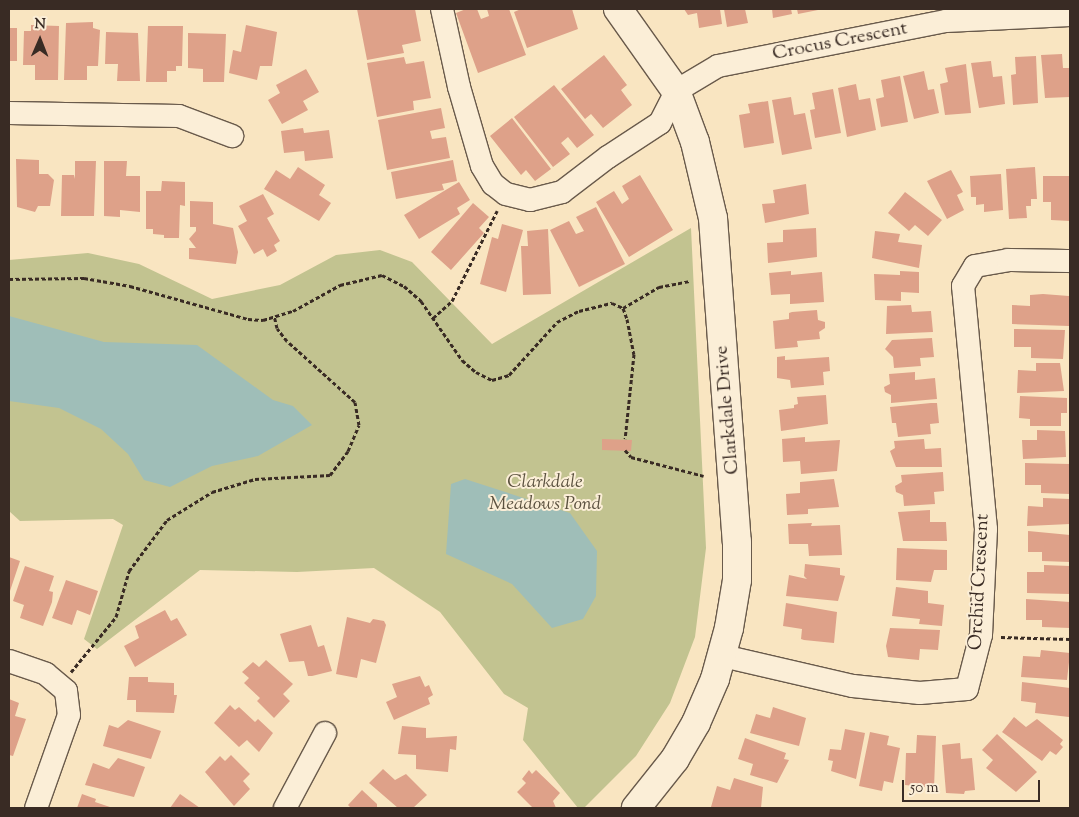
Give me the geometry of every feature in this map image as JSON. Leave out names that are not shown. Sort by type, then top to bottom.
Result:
[{"type":"street","points":[[442,9],[459,87],[482,166],[493,184],[506,194],[530,200],[562,192],[608,157],[660,123],[676,91]]},
{"type":"street","name":"Clarkdale Drive","points":[[618,9],[676,91],[695,142],[713,218],[737,542],[737,580],[723,656],[696,723],[675,759],[636,808]]},
{"type":"street","name":"Crocus Crescent","points":[[676,91],[718,66],[945,15],[1070,15]]},
{"type":"street","points":[[9,113],[179,116],[232,136]]},
{"type":"street","name":"Orchid Crescent","points":[[723,656],[853,686],[920,693],[967,689],[981,635],[986,529],[963,286],[975,266],[1008,260],[1070,261]]},
{"type":"street","points":[[9,661],[46,674],[66,691],[69,715],[36,808]]},
{"type":"street","points":[[286,808],[325,733]]},
{"type":"path","points":[[433,318],[452,302],[506,194]]},
{"type":"path","points":[[9,279],[84,278],[130,286],[248,320],[263,320],[274,315],[293,311],[347,282],[382,275],[404,286],[421,301],[462,360],[476,372],[492,380],[510,375],[557,322],[601,304],[612,303],[623,308]]},
{"type":"path","points":[[623,308],[659,287],[690,281]]},
{"type":"path","points":[[623,308],[634,354],[625,439]]},
{"type":"path","points":[[59,685],[116,617],[129,571],[167,520],[212,492],[255,478],[330,475],[348,451],[356,436],[359,414],[355,402],[287,341],[274,322],[274,315]]},
{"type":"path","points":[[625,450],[631,457],[704,476]]},
{"type":"path","points":[[996,637],[1070,639]]},
{"type":"green space","name":"Clarkdale Meadows Pond","points":[[691,228],[706,548],[695,637],[670,703],[636,756],[584,808],[578,808],[523,740],[528,708],[504,694],[440,612],[374,568],[297,572],[200,570],[97,649],[84,639],[123,525],[113,519],[20,521],[9,511],[9,260],[88,253],[139,264],[212,299],[280,285],[336,255],[380,250],[412,262],[492,344]]},
{"type":"water","points":[[9,316],[104,342],[197,345],[273,400],[293,406],[312,425],[258,456],[212,466],[170,487],[144,480],[128,454],[101,429],[59,408],[9,401]]},
{"type":"water","points":[[465,479],[570,513],[597,551],[596,596],[583,619],[552,628],[512,584],[446,554],[451,484]]},
{"type":"building","points":[[357,9],[415,9],[421,41],[402,45],[404,53],[367,60]]},
{"type":"building","points":[[466,9],[477,9],[481,19],[489,16],[487,9],[509,9],[526,55],[478,73],[456,13]]},
{"type":"building","points":[[521,9],[572,9],[578,29],[527,48],[514,12]]},
{"type":"building","points":[[684,9],[720,9],[722,24],[699,28],[697,13],[688,15]]},
{"type":"building","points":[[724,9],[745,9],[748,23],[727,27]]},
{"type":"building","points":[[772,9],[791,9],[792,14],[773,18]]},
{"type":"building","points":[[797,9],[818,9],[818,10],[798,14]]},
{"type":"building","points":[[93,22],[93,28],[100,30],[98,66],[87,66],[87,80],[64,80],[66,23]]},
{"type":"building","points":[[31,25],[59,26],[58,80],[35,80],[35,65],[23,65],[24,31],[31,31]]},
{"type":"building","points":[[246,25],[277,32],[272,66],[260,66],[257,80],[229,73],[233,50],[241,52]]},
{"type":"building","points":[[148,26],[183,26],[182,66],[176,66],[176,71],[167,71],[167,82],[146,82]]},
{"type":"building","points":[[9,28],[17,28],[17,61],[9,61]]},
{"type":"building","points":[[106,32],[138,33],[140,81],[117,81],[118,64],[105,64]]},
{"type":"building","points":[[188,33],[226,34],[224,82],[203,82],[203,69],[188,68]]},
{"type":"building","points":[[1062,54],[1063,68],[1069,68],[1070,97],[1045,98],[1041,55]]},
{"type":"building","points":[[604,55],[627,85],[621,90],[632,105],[603,128],[591,114],[585,119],[561,89]]},
{"type":"building","points":[[1036,56],[1038,103],[1013,105],[1011,75],[1016,74],[1015,57]]},
{"type":"building","points":[[404,57],[406,64],[424,61],[431,98],[413,101],[414,110],[377,117],[367,63]]},
{"type":"building","points":[[991,61],[993,77],[1002,76],[1005,104],[979,108],[971,63]]},
{"type":"building","points":[[966,64],[971,113],[945,115],[940,84],[948,82],[945,68]]},
{"type":"building","points":[[306,69],[319,92],[303,101],[308,110],[282,124],[268,100],[280,93],[276,85]]},
{"type":"building","points":[[924,71],[928,90],[934,89],[939,113],[914,119],[903,76]]},
{"type":"building","points":[[900,76],[908,122],[881,127],[876,99],[884,97],[881,80]]},
{"type":"building","points":[[856,84],[859,100],[870,98],[876,130],[847,137],[838,88]]},
{"type":"building","points":[[554,85],[594,135],[577,148],[568,137],[561,143],[570,154],[553,167],[514,117]]},
{"type":"building","points":[[833,89],[841,133],[815,138],[810,110],[815,109],[812,93]]},
{"type":"building","points":[[791,97],[794,115],[805,113],[812,149],[782,155],[772,100]]},
{"type":"building","points":[[768,101],[774,143],[744,148],[739,115],[750,113],[748,104]]},
{"type":"building","points":[[441,108],[445,128],[430,131],[432,139],[446,137],[450,158],[387,170],[378,120]]},
{"type":"building","points":[[512,118],[551,169],[535,181],[526,170],[521,175],[490,136]]},
{"type":"building","points":[[303,128],[304,133],[329,130],[333,158],[305,161],[304,151],[284,153],[281,131]]},
{"type":"building","points":[[16,159],[39,160],[39,174],[48,174],[54,180],[50,206],[38,206],[35,212],[17,207]]},
{"type":"building","points":[[453,160],[457,181],[442,184],[444,190],[396,199],[391,172]]},
{"type":"building","points":[[75,161],[96,161],[94,216],[61,216],[62,175],[74,175],[75,179]]},
{"type":"building","points":[[104,161],[127,161],[126,176],[140,176],[140,212],[120,210],[120,217],[104,216]]},
{"type":"building","points":[[298,167],[325,185],[319,195],[331,203],[319,221],[264,189],[276,170],[290,179]]},
{"type":"building","points":[[1035,167],[1037,199],[1031,199],[1031,206],[1026,206],[1027,218],[1009,219],[1006,169]]},
{"type":"building","points":[[951,170],[963,192],[957,195],[964,210],[947,219],[927,181]]},
{"type":"building","points":[[1001,174],[1003,210],[984,212],[984,204],[976,205],[976,197],[971,197],[970,176]]},
{"type":"building","points":[[640,175],[673,230],[629,257],[596,202],[614,191],[622,204],[629,199],[622,186]]},
{"type":"building","points":[[1043,176],[1069,176],[1070,221],[1051,220],[1051,202],[1043,202]]},
{"type":"building","points":[[162,181],[185,182],[185,206],[180,205],[179,238],[164,238],[164,235],[153,234],[153,229],[146,229],[146,191],[161,191]]},
{"type":"building","points":[[459,182],[470,200],[457,208],[460,214],[419,239],[404,215]]},
{"type":"building","points":[[806,184],[809,214],[765,223],[762,204],[775,203],[773,190]]},
{"type":"building","points":[[905,192],[942,220],[928,236],[915,225],[909,231],[888,213]]},
{"type":"building","points":[[263,194],[274,214],[267,218],[280,241],[274,245],[277,251],[267,257],[263,249],[254,254],[238,226],[247,221],[239,206]]},
{"type":"building","points":[[190,201],[213,202],[213,224],[233,228],[238,252],[236,264],[189,259],[189,248],[196,248],[189,239],[196,231],[196,227],[190,227]]},
{"type":"building","points":[[473,203],[489,217],[479,228],[484,233],[451,270],[431,252]]},
{"type":"building","points":[[596,207],[625,264],[579,287],[550,230],[569,221],[576,234],[584,231],[576,217]]},
{"type":"building","points":[[502,224],[523,230],[506,292],[480,284],[492,237],[498,239]]},
{"type":"building","points":[[816,228],[817,257],[768,263],[767,243],[783,242],[783,230]]},
{"type":"building","points":[[548,229],[551,294],[523,295],[521,246],[528,246],[527,231]]},
{"type":"building","points":[[875,231],[900,234],[898,242],[922,245],[919,268],[872,258]]},
{"type":"building","points":[[791,271],[791,275],[822,272],[824,302],[790,304],[790,294],[771,295],[769,273]]},
{"type":"building","points":[[900,271],[919,272],[919,293],[901,292],[901,301],[875,300],[874,274],[900,275]]},
{"type":"building","points":[[1030,295],[1069,296],[1069,326],[1012,324],[1012,305],[1030,306]]},
{"type":"building","points":[[911,305],[912,312],[931,311],[933,332],[886,334],[887,306]]},
{"type":"building","points":[[817,310],[818,320],[825,322],[825,328],[819,332],[820,339],[797,341],[798,347],[775,349],[773,321],[789,319],[789,313],[792,312]]},
{"type":"building","points":[[1014,329],[1065,330],[1063,359],[1031,358],[1031,347],[1014,347]]},
{"type":"building","points":[[932,338],[934,357],[920,358],[921,366],[894,368],[893,357],[885,349],[892,340]]},
{"type":"building","points":[[785,356],[785,360],[829,357],[830,371],[823,372],[824,385],[791,388],[790,380],[777,378],[777,357]]},
{"type":"building","points":[[1036,363],[1060,363],[1064,391],[1017,393],[1018,370],[1036,371]]},
{"type":"building","points":[[915,372],[915,380],[935,378],[937,399],[891,403],[891,395],[885,392],[884,387],[890,384],[889,374]]},
{"type":"building","points":[[826,395],[828,424],[781,431],[779,410],[794,408],[794,405],[798,404],[797,397]]},
{"type":"building","points":[[1020,396],[1067,398],[1067,413],[1061,413],[1061,426],[1030,426],[1030,419],[1019,418]]},
{"type":"building","points":[[937,403],[939,423],[930,424],[931,434],[898,437],[896,423],[892,423],[890,407]]},
{"type":"building","points":[[1037,430],[1065,431],[1066,457],[1023,459],[1022,440],[1037,440]]},
{"type":"building","points":[[805,437],[805,442],[840,440],[837,471],[801,474],[800,461],[783,462],[782,439]]},
{"type":"building","points":[[602,439],[632,440],[631,451],[602,450]]},
{"type":"building","points":[[924,439],[925,449],[941,448],[942,467],[896,467],[890,451],[895,448],[894,441]]},
{"type":"building","points":[[1025,463],[1070,464],[1070,494],[1041,493],[1041,485],[1025,485]]},
{"type":"building","points":[[943,472],[944,491],[934,492],[935,504],[904,506],[903,495],[896,492],[895,486],[902,482],[901,475]]},
{"type":"building","points":[[834,479],[839,507],[808,509],[808,514],[787,515],[786,494],[800,493],[800,482]]},
{"type":"building","points":[[1043,498],[1070,499],[1070,524],[1027,526],[1028,506],[1043,507]]},
{"type":"building","points":[[930,510],[930,522],[946,522],[947,541],[903,541],[898,512]]},
{"type":"building","points":[[812,523],[811,526],[840,525],[842,555],[809,556],[808,544],[789,544],[788,524]]},
{"type":"building","points":[[1028,531],[1070,535],[1070,562],[1042,561],[1042,552],[1028,552]]},
{"type":"building","points":[[897,548],[947,550],[947,570],[934,570],[931,582],[896,580]]},
{"type":"building","points":[[9,557],[20,561],[9,594]]},
{"type":"building","points":[[805,564],[840,568],[840,575],[845,576],[838,601],[786,596],[789,575],[807,579],[804,576]]},
{"type":"building","points":[[1044,565],[1070,566],[1070,594],[1027,593],[1027,572],[1044,572]]},
{"type":"building","points":[[25,566],[54,576],[49,591],[53,592],[52,602],[43,626],[20,618],[24,605],[13,601]]},
{"type":"building","points":[[66,580],[98,591],[90,615],[77,610],[72,625],[52,618]]},
{"type":"building","points":[[896,587],[928,591],[928,603],[944,605],[942,626],[919,624],[920,619],[892,616]]},
{"type":"building","points":[[1026,599],[1070,602],[1070,628],[1042,627],[1042,620],[1026,620]]},
{"type":"building","points":[[786,603],[837,612],[834,643],[801,639],[802,629],[783,626]]},
{"type":"building","points":[[165,610],[171,621],[177,618],[187,635],[135,667],[124,646],[139,638],[135,626]]},
{"type":"building","points":[[347,617],[370,623],[373,619],[384,621],[386,625],[376,663],[361,659],[357,678],[336,674]]},
{"type":"building","points":[[311,625],[318,647],[324,645],[332,671],[308,676],[304,661],[289,662],[280,634]]},
{"type":"building","points":[[890,628],[940,630],[938,650],[920,649],[919,660],[888,657],[886,646]]},
{"type":"building","points":[[1041,650],[1070,653],[1067,680],[1021,677],[1023,656],[1040,657]]},
{"type":"building","points":[[266,660],[293,684],[283,694],[290,701],[274,718],[257,701],[260,698],[244,683],[249,678],[242,672],[253,662],[259,667]]},
{"type":"building","points":[[420,676],[425,687],[429,685],[433,695],[428,698],[430,704],[394,720],[386,702],[397,697],[392,684]]},
{"type":"building","points":[[129,677],[148,677],[148,682],[174,683],[174,695],[177,695],[174,713],[136,712],[136,700],[127,700]]},
{"type":"building","points":[[1022,682],[1070,688],[1069,717],[1035,713],[1036,703],[1021,701]]},
{"type":"building","points":[[9,699],[19,703],[15,716],[26,719],[13,756],[9,755]]},
{"type":"building","points":[[230,705],[235,710],[239,707],[255,722],[258,719],[273,733],[259,752],[247,740],[239,747],[214,723]]},
{"type":"building","points":[[773,707],[806,718],[799,746],[750,733],[756,714],[770,718]]},
{"type":"building","points":[[1014,717],[1026,727],[1037,719],[1063,740],[1060,744],[1063,747],[1056,755],[1050,751],[1042,761],[1002,732]]},
{"type":"building","points":[[128,720],[161,731],[151,759],[103,746],[109,725],[118,728]]},
{"type":"building","points":[[402,726],[426,728],[426,738],[457,736],[456,750],[450,749],[448,772],[416,769],[416,755],[398,754]]},
{"type":"building","points":[[845,729],[865,733],[856,779],[831,771],[833,761],[828,760],[830,749],[841,750]]},
{"type":"building","points":[[870,732],[889,736],[887,745],[900,748],[893,783],[884,781],[882,791],[859,786]]},
{"type":"building","points":[[997,734],[1037,772],[1016,792],[986,768],[993,760],[982,750]]},
{"type":"building","points":[[917,735],[936,736],[934,788],[905,785],[906,753],[916,753]]},
{"type":"building","points":[[745,738],[786,753],[784,759],[789,760],[777,783],[750,775],[753,764],[738,759]]},
{"type":"building","points":[[960,743],[961,759],[972,758],[975,790],[965,791],[964,794],[946,793],[942,745]]},
{"type":"building","points":[[231,755],[250,774],[243,781],[250,789],[234,806],[205,772],[220,756],[225,761]]},
{"type":"building","points":[[118,758],[145,767],[134,797],[85,785],[93,763],[109,769]]},
{"type":"building","points":[[383,769],[395,780],[406,774],[427,795],[413,808],[398,808],[369,783]]},
{"type":"building","points":[[529,770],[532,774],[536,770],[560,793],[553,801],[556,808],[533,808],[517,792],[526,783],[522,779]]},
{"type":"building","points":[[734,778],[763,787],[761,808],[711,807],[717,786],[730,790]]},
{"type":"building","points":[[362,790],[377,804],[377,808],[351,808],[348,805]]},
{"type":"building","points":[[82,794],[96,799],[95,802],[113,808],[77,808]]},
{"type":"building","points":[[180,794],[200,808],[170,808]]}]
